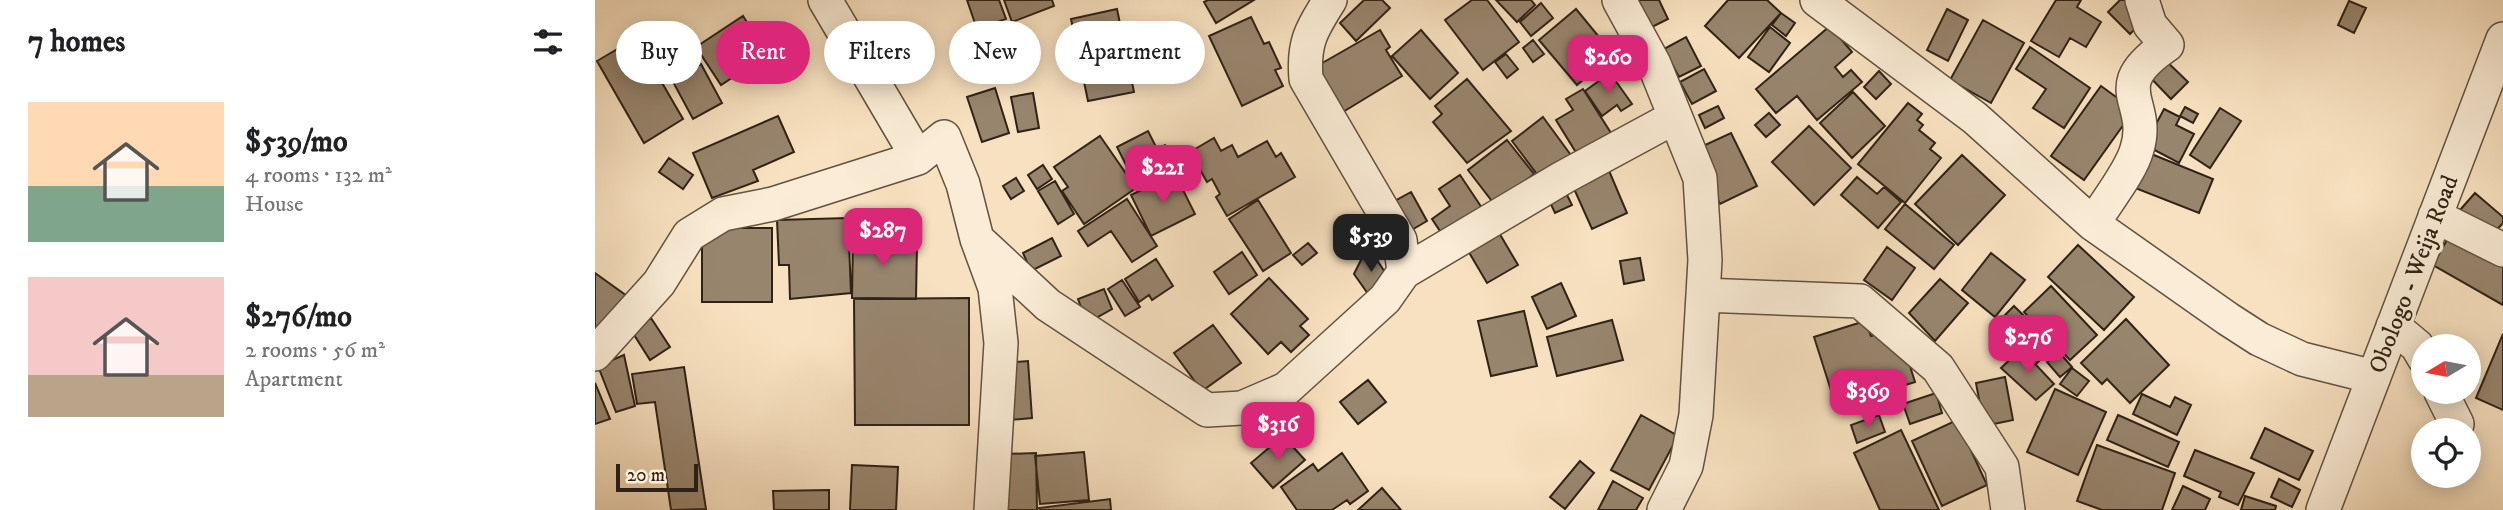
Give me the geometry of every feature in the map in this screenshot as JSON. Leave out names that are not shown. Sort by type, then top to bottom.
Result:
[{"type":"street","points":[[825,0],[918,158]]},
{"type":"street","points":[[1330,0],[1311,31],[1303,52],[1306,79],[1400,240],[1404,272]]},
{"type":"street","points":[[1619,0],[1654,64],[1700,178],[1705,260],[1696,415],[1686,466],[1664,510]]},
{"type":"street","points":[[1817,0],[1975,118],[2093,224],[2259,339],[2302,359],[2374,377]]},
{"type":"street","points":[[2093,224],[2137,151],[2139,136],[2134,82],[2137,70],[2167,45],[2150,25],[2142,0]]},
{"type":"street","name":"Obologo - Weija Road","points":[[2323,510],[2503,39]]},
{"type":"street","points":[[977,239],[1048,305],[1207,410],[1242,408],[1286,389],[1385,299],[1404,272],[1564,177],[1675,117]]},
{"type":"street","points":[[595,354],[659,283],[689,235],[723,214],[773,204],[918,158],[944,137],[963,184],[977,239],[995,288],[1001,343],[991,510]]},
{"type":"street","points":[[2435,216],[2503,250]]},
{"type":"street","points":[[1703,295],[1860,301],[1938,368],[2002,467],[2008,510]]},
{"type":"street","points":[[2393,326],[2411,341]]},
{"type":"building","points":[[967,0],[999,0],[1006,19],[974,21]]},
{"type":"building","points":[[1004,0],[1052,0],[1054,6],[1012,21]]},
{"type":"building","points":[[1254,0],[1216,23],[1204,2]]},
{"type":"building","points":[[1364,0],[1382,0],[1390,8],[1356,41],[1340,23]]},
{"type":"building","points":[[1472,0],[1487,0],[1519,42],[1483,70],[1445,20]]},
{"type":"building","points":[[1496,0],[1531,0],[1535,5],[1517,22]]},
{"type":"building","points":[[1659,0],[1668,19],[1650,28],[1636,2]]},
{"type":"building","points":[[1728,0],[1767,0],[1781,13],[1739,58],[1705,26]]},
{"type":"building","points":[[2056,0],[2081,0],[2077,7],[2101,22],[2086,47],[2070,38],[2059,57],[2031,41]]},
{"type":"building","points":[[2120,0],[2130,0],[2147,17],[2130,34],[2108,12]]},
{"type":"building","points":[[2349,1],[2366,8],[2354,33],[2338,25]]},
{"type":"building","points":[[1541,3],[1553,18],[1531,36],[1520,22]]},
{"type":"building","points":[[1117,9],[1119,21],[1071,21]]},
{"type":"building","points":[[1576,9],[1613,54],[1577,85],[1539,40]]},
{"type":"building","points":[[1947,9],[1968,20],[1948,61],[1927,50]]},
{"type":"building","points":[[1781,13],[1795,23],[1786,36],[1772,25]]},
{"type":"building","points":[[1251,17],[1264,44],[1269,42],[1281,68],[1275,70],[1283,86],[1242,106],[1209,36]]},
{"type":"building","points":[[1983,20],[2024,43],[1991,103],[1950,80]]},
{"type":"building","points":[[1830,26],[1852,52],[1835,67],[1843,77],[1851,70],[1862,82],[1817,120],[1797,96],[1776,113],[1756,89]]},
{"type":"building","points":[[1770,27],[1790,43],[1769,72],[1748,57]]},
{"type":"building","points":[[1380,30],[1390,47],[1386,50],[1402,76],[1338,115],[1310,70]]},
{"type":"building","points":[[1421,30],[1458,73],[1430,99],[1392,56]]},
{"type":"building","points":[[716,34],[716,77],[702,56],[702,43]]},
{"type":"building","points":[[1686,37],[1701,66],[1679,77],[1664,49]]},
{"type":"building","points":[[1533,40],[1544,54],[1533,62],[1523,48]]},
{"type":"building","points":[[2030,47],[2090,88],[2064,128],[2033,108],[2046,89],[2016,69]]},
{"type":"building","points":[[616,50],[616,84],[663,84],[683,119],[644,143],[597,61]]},
{"type":"building","points":[[1506,54],[1518,69],[1507,78],[1495,62]]},
{"type":"building","points":[[2159,54],[2188,82],[2171,99],[2143,70]]},
{"type":"building","points":[[702,66],[722,103],[693,119],[674,84],[702,84]]},
{"type":"building","points":[[1704,69],[1716,91],[1692,104],[1680,82]]},
{"type":"building","points":[[1879,71],[1891,84],[1876,99],[1864,87]]},
{"type":"building","points":[[1610,73],[1632,104],[1621,111],[1617,105],[1602,116],[1585,91]]},
{"type":"building","points":[[1467,79],[1511,131],[1467,163],[1433,122],[1442,114],[1435,106]]},
{"type":"building","points":[[1084,84],[1132,84],[1134,92],[1088,101]]},
{"type":"building","points":[[2101,86],[2134,110],[2084,180],[2051,156]]},
{"type":"building","points":[[995,88],[1009,133],[982,142],[967,97]]},
{"type":"building","points":[[1583,89],[1611,133],[1577,154],[1556,120],[1573,110],[1566,99]]},
{"type":"building","points":[[1853,92],[1885,126],[1852,158],[1820,123]]},
{"type":"building","points":[[1033,93],[1039,128],[1018,132],[1011,97]]},
{"type":"building","points":[[1908,103],[1922,114],[1917,120],[1923,125],[1919,130],[1935,143],[1930,149],[1941,158],[1905,203],[1858,164]]},
{"type":"building","points":[[1718,106],[1724,118],[1705,128],[1699,115]]},
{"type":"building","points":[[2185,107],[2198,114],[2193,123],[2180,116]]},
{"type":"building","points":[[2220,108],[2241,121],[2210,168],[2190,155]]},
{"type":"building","points":[[2164,109],[2180,117],[2176,125],[2194,134],[2179,163],[2145,145]]},
{"type":"building","points":[[1769,113],[1780,125],[1766,137],[1755,125]]},
{"type":"building","points":[[778,116],[794,152],[753,170],[758,181],[712,198],[693,153]]},
{"type":"building","points":[[1543,117],[1573,158],[1542,181],[1512,141]]},
{"type":"building","points":[[1809,126],[1851,168],[1814,205],[1772,162]]},
{"type":"building","points":[[1148,131],[1157,149],[1165,145],[1177,169],[1138,189],[1117,147]]},
{"type":"building","points":[[1731,133],[1757,186],[1720,204],[1700,164],[1703,146]]},
{"type":"building","points":[[1100,136],[1136,188],[1084,224],[1062,191],[1068,187],[1054,167]]},
{"type":"building","points":[[1214,138],[1221,151],[1232,145],[1238,157],[1267,141],[1276,157],[1281,153],[1295,177],[1227,216],[1216,197],[1220,194],[1212,179],[1207,182],[1190,152]]},
{"type":"building","points":[[1507,140],[1534,174],[1495,205],[1468,170]]},
{"type":"building","points":[[2144,151],[2213,179],[2199,213],[2130,186]]},
{"type":"building","points":[[1962,155],[2005,195],[1958,245],[1915,204]]},
{"type":"building","points":[[669,158],[693,175],[683,189],[659,172]]},
{"type":"building","points":[[1043,165],[1052,179],[1037,189],[1028,175]]},
{"type":"building","points":[[1607,166],[1627,213],[1592,229],[1571,182]]},
{"type":"building","points":[[1175,174],[1195,214],[1151,236],[1131,195]]},
{"type":"building","points":[[1460,175],[1482,208],[1442,234],[1432,219],[1450,206],[1439,189]]},
{"type":"building","points":[[1857,177],[1877,194],[1884,187],[1901,202],[1878,228],[1841,195]]},
{"type":"building","points":[[1016,178],[1024,191],[1011,199],[1003,186]]},
{"type":"building","points":[[1055,181],[1074,214],[1058,224],[1038,191]]},
{"type":"building","points":[[1565,191],[1572,205],[1555,213],[1548,198]]},
{"type":"building","points":[[1411,192],[1427,221],[1410,231],[1393,202]]},
{"type":"building","points":[[2475,193],[2503,217],[2503,223],[2490,237],[2460,210]]},
{"type":"building","points":[[1127,199],[1157,246],[1132,262],[1111,231],[1088,246],[1078,231]]},
{"type":"building","points":[[1258,200],[1291,253],[1263,271],[1229,219]]},
{"type":"building","points":[[1905,204],[1954,245],[1934,269],[1885,229]]},
{"type":"building","points":[[848,218],[851,293],[790,299],[789,265],[779,265],[777,220]]},
{"type":"building","points":[[702,228],[772,228],[772,302],[702,302]]},
{"type":"building","points":[[1498,231],[1518,265],[1487,283],[1467,249]]},
{"type":"building","points":[[2452,231],[2503,260],[2503,305],[2433,265]]},
{"type":"building","points":[[853,234],[890,234],[890,243],[917,243],[916,299],[852,298]]},
{"type":"building","points":[[1052,238],[1061,256],[1031,271],[1023,253]]},
{"type":"building","points":[[1308,243],[1317,253],[1302,265],[1293,255]]},
{"type":"building","points":[[2078,245],[2134,297],[2104,330],[2048,277]]},
{"type":"building","points":[[1368,246],[1388,277],[1373,301],[1354,274]]},
{"type":"building","points":[[1887,247],[1915,268],[1892,300],[1864,280]]},
{"type":"building","points":[[1242,252],[1257,275],[1229,294],[1214,272]]},
{"type":"building","points":[[1991,253],[2025,280],[1995,317],[1962,290]]},
{"type":"building","points":[[1640,258],[1644,280],[1624,284],[1620,261]]},
{"type":"building","points":[[1156,259],[1173,286],[1152,300],[1149,295],[1139,302],[1125,279]]},
{"type":"building","points":[[595,273],[627,296],[595,337]]},
{"type":"building","points":[[1269,278],[1308,319],[1300,326],[1309,335],[1291,352],[1281,342],[1268,354],[1231,314]]},
{"type":"building","points":[[1940,279],[1968,303],[1935,341],[1909,313]]},
{"type":"building","points":[[1122,280],[1140,307],[1125,316],[1108,289]]},
{"type":"building","points":[[1561,283],[1576,316],[1547,329],[1532,297]]},
{"type":"building","points":[[2051,286],[2097,335],[2070,360],[2024,312]]},
{"type":"building","points":[[1104,289],[1112,309],[1087,323],[1078,299]]},
{"type":"building","points":[[969,298],[969,425],[855,425],[854,299]]},
{"type":"building","points":[[2014,306],[2037,329],[2019,346],[1997,323]]},
{"type":"building","points":[[1524,311],[1537,366],[1491,376],[1478,321]]},
{"type":"building","points":[[651,318],[670,347],[650,360],[631,330]]},
{"type":"building","points":[[2126,319],[2169,365],[2130,403],[2107,379],[2102,384],[2081,363]]},
{"type":"building","points":[[1612,320],[1623,360],[1557,376],[1547,337]]},
{"type":"building","points":[[1865,321],[1871,336],[1888,331],[1904,347],[1915,382],[1836,406],[1814,337]]},
{"type":"building","points":[[1213,325],[1241,363],[1202,391],[1174,353]]},
{"type":"building","points":[[2503,334],[2503,410],[2481,400],[2481,386]]},
{"type":"building","points":[[2036,337],[2049,351],[2037,363],[2024,348]]},
{"type":"building","points":[[2021,349],[2054,384],[2036,400],[2001,368]]},
{"type":"building","points":[[2059,352],[2072,367],[2060,377],[2047,362]]},
{"type":"building","points":[[624,355],[635,406],[616,412],[598,366]]},
{"type":"building","points":[[1028,361],[1032,418],[1009,420],[1005,363]]},
{"type":"building","points":[[684,367],[706,509],[671,510],[655,402],[637,404],[632,374]]},
{"type":"building","points":[[2072,368],[2089,381],[2077,396],[2060,384]]},
{"type":"building","points":[[2005,377],[2013,420],[1984,426],[1976,383]]},
{"type":"building","points":[[1368,380],[1386,402],[1358,424],[1340,402]]},
{"type":"building","points":[[595,383],[610,419],[595,424]]},
{"type":"building","points":[[2055,389],[2106,412],[2078,475],[2027,452]]},
{"type":"building","points":[[1936,393],[1942,413],[1910,424],[1903,404]]},
{"type":"building","points":[[2142,394],[2170,407],[2175,397],[2191,405],[2177,435],[2133,414]]},
{"type":"building","points":[[1641,415],[1678,436],[1649,490],[1611,470]]},
{"type":"building","points":[[1879,415],[1885,432],[1857,443],[1851,425]]},
{"type":"building","points":[[2118,415],[2179,442],[2168,467],[2107,440]]},
{"type":"building","points":[[1957,420],[1987,485],[1942,506],[1912,441]]},
{"type":"building","points":[[2265,428],[2313,451],[2299,480],[2251,458]]},
{"type":"building","points":[[1901,430],[1939,510],[1880,510],[1854,453]]},
{"type":"building","points":[[1283,436],[1305,460],[1273,488],[1251,463]]},
{"type":"building","points":[[2097,445],[2175,473],[2162,510],[2102,510],[2077,501]]},
{"type":"building","points":[[2195,450],[2254,473],[2238,505],[2219,497],[2221,492],[2184,476]]},
{"type":"building","points":[[1084,452],[1089,500],[1040,504],[1035,456]]},
{"type":"building","points":[[1036,453],[1037,510],[1008,510],[1006,454]]},
{"type":"building","points":[[1342,453],[1368,491],[1350,504],[1347,500],[1332,510],[1297,510],[1281,487],[1313,464],[1318,471]]},
{"type":"building","points":[[1580,461],[1594,473],[1565,509],[1550,497]]},
{"type":"building","points":[[852,465],[898,467],[896,510],[850,510]]},
{"type":"building","points":[[2279,479],[2300,490],[2292,507],[2271,497]]},
{"type":"building","points":[[1613,481],[1643,498],[1636,510],[1598,510]]},
{"type":"building","points":[[2183,486],[2210,499],[2205,510],[2172,510]]},
{"type":"building","points":[[1382,488],[1401,510],[1358,510]]},
{"type":"building","points":[[829,490],[829,510],[774,510],[773,491]]},
{"type":"building","points":[[2245,496],[2276,506],[2275,510],[2241,510]]},
{"type":"building","points":[[1110,499],[1111,510],[1039,508]]}]
